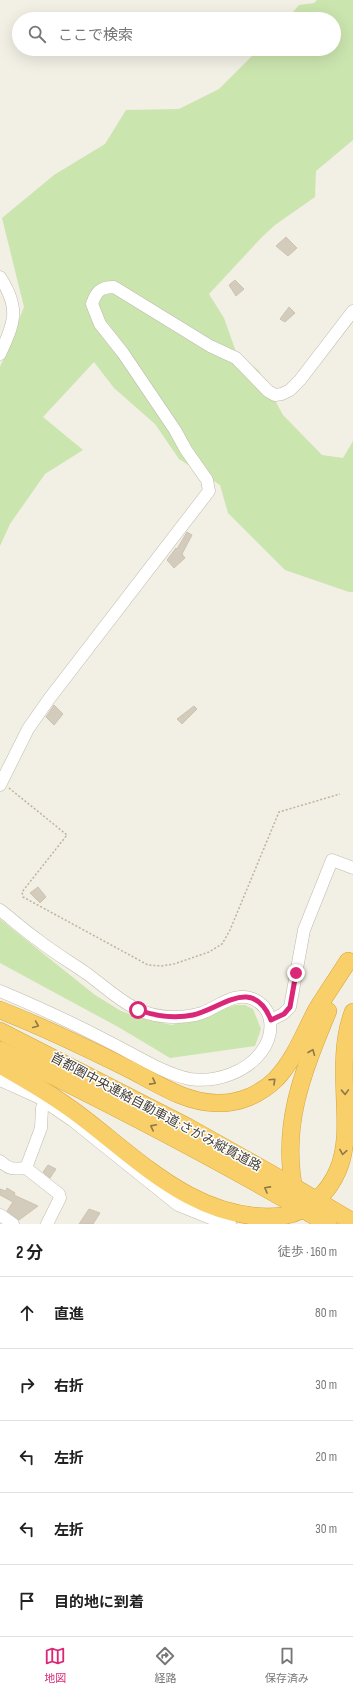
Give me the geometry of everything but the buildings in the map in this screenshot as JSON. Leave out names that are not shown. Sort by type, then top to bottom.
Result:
[{"type":"highway","points":[[0,1010],[77,1044],[178,1094],[207,1102],[232,1102],[260,1092],[269,1086],[284,1070],[296,1051],[317,1009],[351,955]]},
{"type":"highway","points":[[328,1224],[306,1209],[296,1196],[290,1158],[290,1132],[300,1083],[351,955]]},
{"type":"highway","points":[[0,1065],[61,1101],[174,1190],[203,1206],[242,1217],[264,1218],[286,1216],[306,1207],[321,1196],[333,1182],[341,1162],[346,1134],[344,1072],[345,1052],[353,1012]]},
{"type":"highway","name":"首都圏中央連絡自動車道;さがみ縦貫道路","points":[[0,1031],[188,1127],[306,1209]]},
{"type":"highway","name":"首都圏中央連絡自動車道;さがみ縦貫道路","points":[[0,1050],[56,1077],[306,1209]]},
{"type":"highway","points":[[306,1209],[353,1222]]},
{"type":"street","points":[[0,277],[14,307],[12,322],[0,354]]},
{"type":"street","points":[[1,784],[28,729],[48,699],[209,491],[207,480],[186,450],[175,430],[124,353],[100,324],[92,304],[96,292],[104,287],[114,287],[210,346],[236,358],[268,391],[275,395],[282,394],[290,390],[300,380],[353,311]]},
{"type":"street","points":[[271,1020],[284,1014],[290,1007],[304,930],[332,860],[353,868]]},
{"type":"street","points":[[0,910],[36,940],[85,972],[117,998],[138,1010],[164,1016],[185,1016],[203,1012],[231,999],[243,997],[255,1000],[263,1006],[271,1020],[270,1034],[259,1055],[247,1065],[223,1077],[210,1080],[192,1079],[167,1071],[80,1027],[0,991]]},
{"type":"street","points":[[0,1080],[38,1097],[72,1120],[178,1205],[230,1224]]},
{"type":"street","points":[[26,1168],[41,1128],[42,1108]]},
{"type":"street","points":[[0,1161],[8,1168],[26,1168],[59,1194],[60,1198],[47,1224]]},
{"type":"street","points":[[0,1215],[13,1224]]},
{"type":"path","points":[[1,784],[67,835],[22,892],[22,898],[148,965],[161,966],[174,964],[209,952],[222,944],[230,930],[279,812],[340,794]]},
{"type":"green space","points":[[317,0],[353,0],[353,140],[316,171],[315,197],[275,225],[209,294],[224,318],[236,352],[259,371],[283,415],[322,455],[343,458],[353,441],[353,592],[349,592],[285,570],[228,513],[220,485],[179,459],[155,424],[114,388],[94,362],[43,417],[83,450],[45,474],[10,524],[0,546],[0,367],[24,307],[2,218],[54,175],[105,144],[126,110],[179,109],[219,89],[252,56],[341,56],[341,12],[293,12],[299,5],[314,3]]},
{"type":"green space","points":[[0,919],[95,995],[121,1011],[145,1019],[172,1025],[235,1005],[245,1005],[253,1009],[261,1029],[255,1046],[170,1058],[120,1028],[0,963]]},
{"type":"route","points":[[138,1010],[152,1014],[174,1017],[194,1015],[231,999],[243,997],[255,1000],[263,1006],[271,1020],[284,1014],[290,1007],[296,973]]}]
